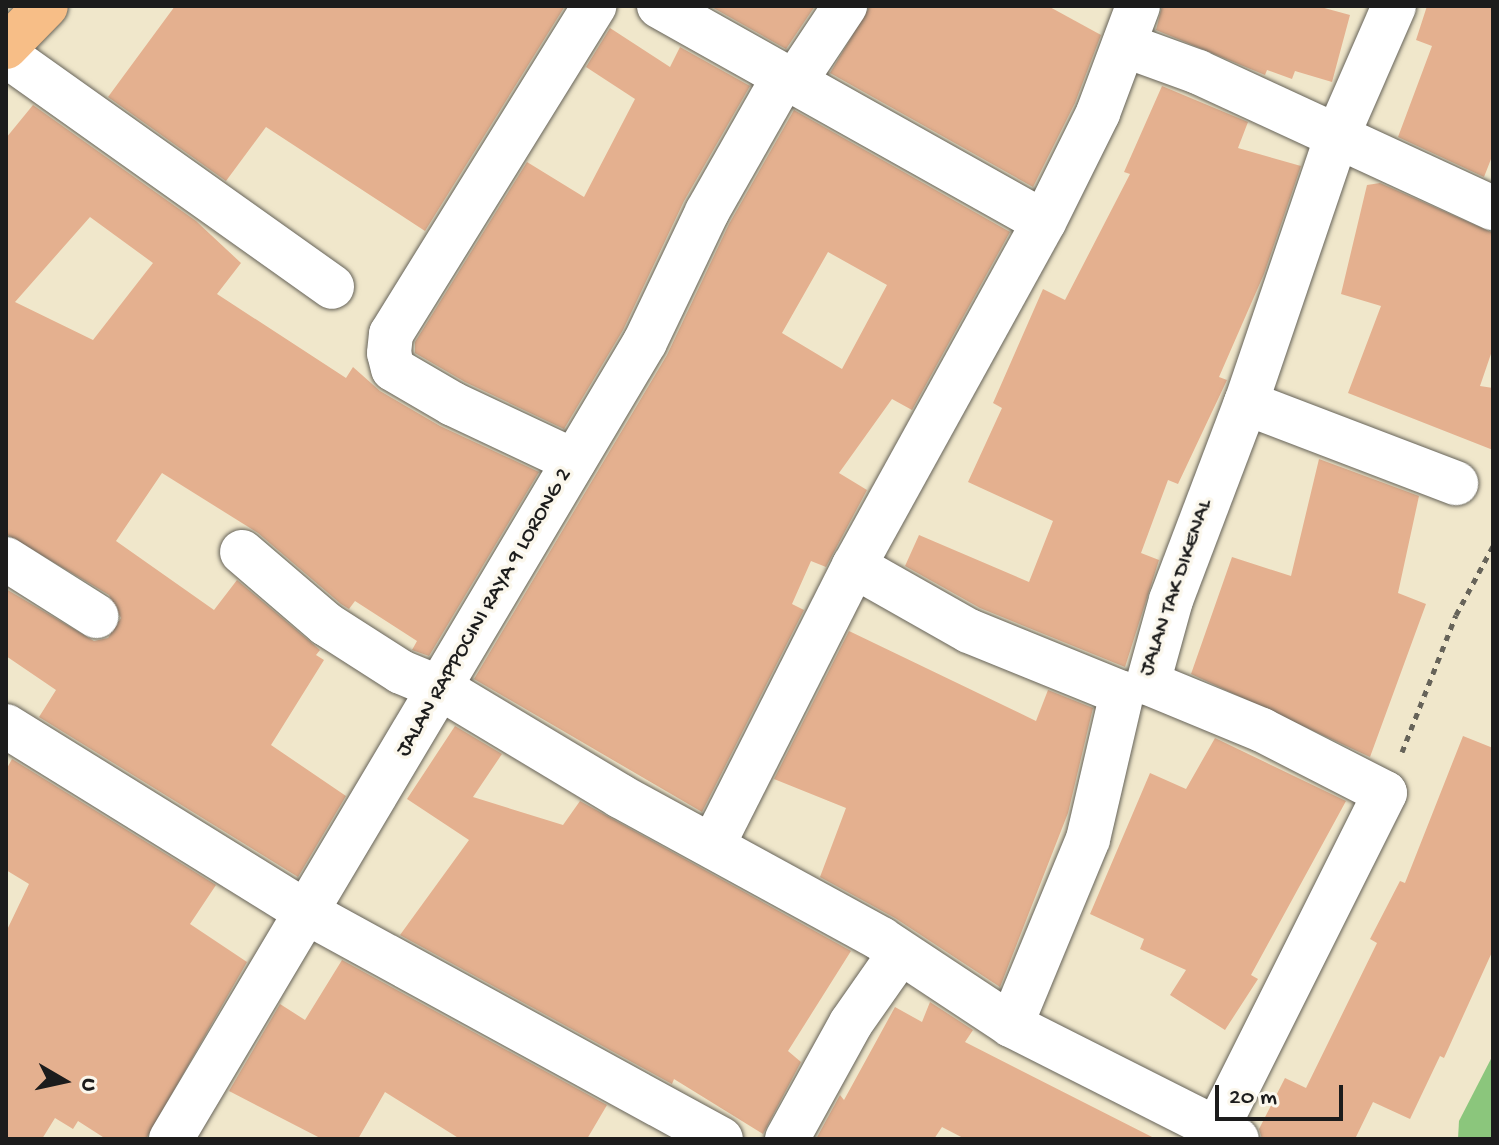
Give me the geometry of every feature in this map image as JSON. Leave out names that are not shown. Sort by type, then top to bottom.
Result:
[{"type":"main road","points":[[6,47],[46,6]]},
{"type":"street","points":[[574,461],[393,369],[389,353],[391,334],[594,6]]},
{"type":"street","points":[[659,6],[1044,222]]},
{"type":"street","name":"JALAN RAPPOCINI RAYA 9 LORONG 2","points":[[171,1139],[442,689],[663,310],[707,212],[788,81],[845,6]]},
{"type":"street","name":"JALAN TAK DIKENAL","points":[[1011,1025],[1088,839],[1135,688],[1246,403],[1336,139],[1394,6]]},
{"type":"street","points":[[713,845],[854,566],[1044,222],[1098,113],[1131,25],[1198,72],[1336,139],[1493,208]]},
{"type":"street","points":[[6,55],[332,287]]},
{"type":"street","points":[[1246,403],[1456,483]]},
{"type":"street","points":[[242,552],[326,624],[401,672],[442,689],[900,953],[1011,1025],[1227,1134],[1385,793],[1262,730],[969,631],[854,566]]},
{"type":"street","points":[[6,559],[96,616]]},
{"type":"street","points":[[6,726],[306,912],[721,1139]]},
{"type":"street","points":[[787,1139],[851,1023],[900,953]]},
{"type":"path","points":[[1385,793],[1456,615],[1493,546]]},
{"type":"green space","points":[[1493,1055],[1493,1139],[1458,1139],[1459,1121]]},
{"type":"building","points":[[175,6],[565,6],[425,231],[266,127],[226,181],[108,97]]},
{"type":"building","points":[[710,6],[815,6],[786,49]]},
{"type":"building","points":[[870,6],[1048,6],[1101,35],[1075,103],[1033,187],[830,73]]},
{"type":"building","points":[[1162,6],[1317,6],[1350,15],[1332,82],[1295,71],[1292,79],[1267,70],[1265,75],[1156,30]]},
{"type":"building","points":[[1427,6],[1493,6],[1493,154],[1484,177],[1398,137],[1432,46],[1416,40]]},
{"type":"building","points":[[610,28],[670,67],[680,47],[750,86],[684,201],[623,330],[564,429],[465,382],[415,353],[415,342],[527,162],[584,197],[635,99],[586,67]]},
{"type":"building","points":[[1162,86],[1248,122],[1238,148],[1301,166],[1264,274],[1219,377],[1227,380],[1178,484],[1168,480],[1141,553],[1159,560],[1125,667],[980,608],[905,566],[919,535],[1029,582],[1053,521],[968,482],[1002,408],[993,403],[1043,289],[1065,300],[1130,174],[1124,172]]},
{"type":"building","points":[[33,105],[196,221],[241,263],[217,294],[346,378],[353,367],[380,391],[440,426],[539,472],[429,656],[412,650],[417,641],[355,601],[349,609],[341,604],[258,533],[162,473],[116,541],[214,610],[237,580],[320,650],[316,655],[324,660],[271,745],[346,796],[298,877],[39,717],[56,690],[6,656],[6,589],[94,641],[108,638],[121,618],[109,595],[6,534],[6,138]],"holes":[[[90,217],[153,263],[93,340],[15,302]]]},
{"type":"building","points":[[794,110],[1010,232],[912,410],[892,399],[839,473],[867,490],[826,567],[811,561],[792,604],[804,610],[702,812],[474,679],[667,355],[729,224]],"holes":[[[828,252],[887,285],[842,369],[782,333]]]},
{"type":"building","points":[[1380,183],[1493,233],[1493,348],[1480,386],[1493,388],[1493,450],[1348,393],[1381,306],[1341,294],[1367,185]]},
{"type":"building","points":[[1319,459],[1419,496],[1398,593],[1426,604],[1370,757],[1191,674],[1232,557],[1291,576]]},
{"type":"building","points":[[849,631],[1036,721],[1048,690],[1093,708],[1068,813],[1000,987],[895,918],[820,877],[846,808],[774,779]]},
{"type":"building","points":[[455,726],[502,754],[473,797],[563,825],[580,801],[851,951],[788,1051],[801,1062],[763,1134],[674,1079],[672,1084],[400,935],[469,840],[407,799]]},
{"type":"building","points":[[1463,736],[1493,748],[1493,950],[1444,1058],[1440,1056],[1410,1119],[1373,1102],[1355,1139],[1262,1139],[1259,1129],[1285,1078],[1306,1088],[1377,943],[1370,939],[1400,881],[1405,883]]},
{"type":"building","points":[[1215,738],[1346,801],[1251,975],[1258,979],[1225,1030],[1170,995],[1186,970],[1140,949],[1144,939],[1090,914],[1150,773],[1186,789]]},
{"type":"building","points":[[12,759],[216,885],[190,924],[247,962],[146,1139],[106,1139],[78,1121],[73,1129],[55,1118],[42,1139],[6,1139],[6,932],[29,884],[6,870],[6,770]]},
{"type":"building","points":[[342,960],[607,1105],[587,1139],[460,1139],[385,1092],[358,1139],[322,1139],[229,1091],[280,1004],[305,1020]]},
{"type":"building","points":[[930,1002],[973,1030],[965,1042],[1156,1139],[965,1139],[942,1127],[934,1139],[816,1139],[840,1095],[844,1100],[895,1007],[922,1022]]}]
